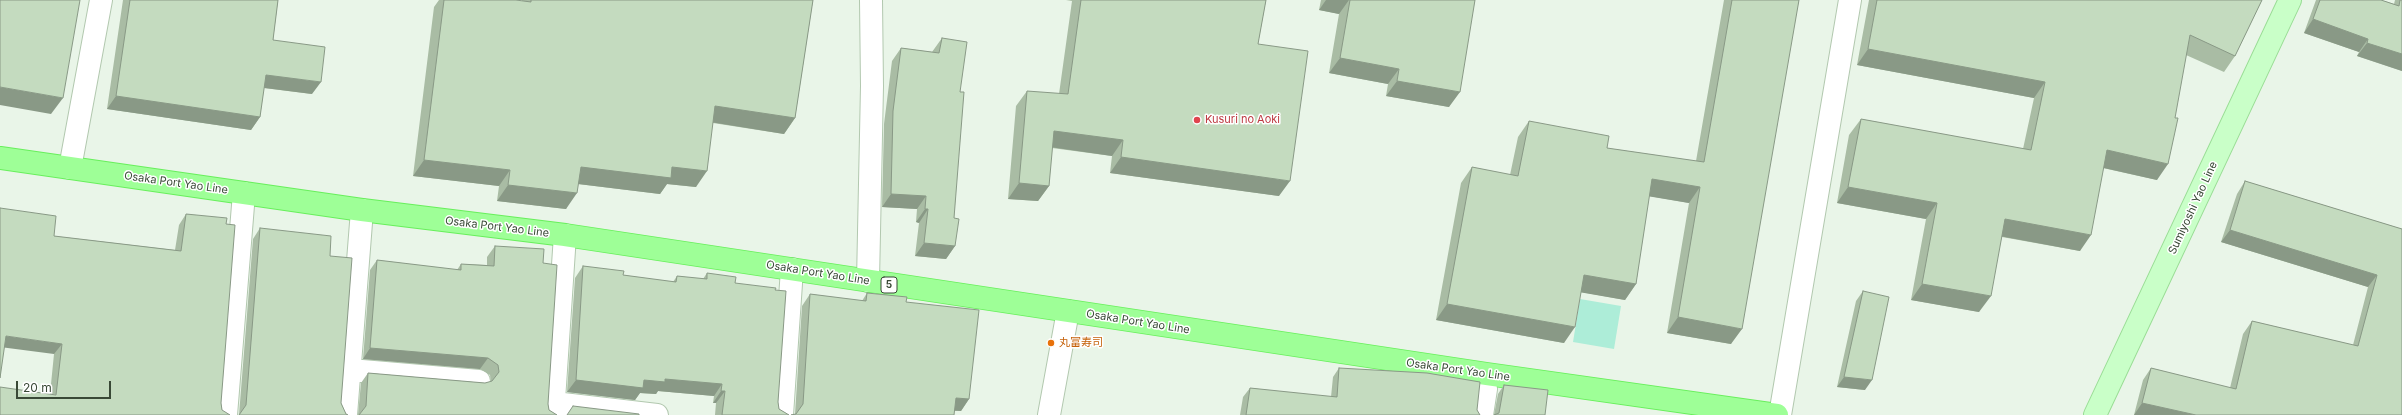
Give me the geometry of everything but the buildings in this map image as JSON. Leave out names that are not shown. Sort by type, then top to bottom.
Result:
[{"type":"main road","name":"Sumiyoshi Yao Line","points":[[2095,415],[2290,0]]},
{"type":"main road","name":"Osaka Port Yao Line","points":[[0,158],[362,210],[565,235],[1479,373],[1778,415]]},
{"type":"street","points":[[70,168],[101,0]]},
{"type":"street","points":[[868,281],[872,86],[871,0]]},
{"type":"street","points":[[1778,415],[1850,0]]},
{"type":"street","points":[[226,415],[244,193]]},
{"type":"street","points":[[346,415],[362,210]]},
{"type":"street","points":[[565,235],[554,409],[657,415]]},
{"type":"street","points":[[782,415],[792,269]]},
{"type":"street","points":[[1049,415],[1068,311]]},
{"type":"street","points":[[350,370],[479,381]]},
{"type":"street","points":[[1482,415],[1486,389]]},
{"type":"green space","points":[[1580,299],[1621,306],[1614,349],[1573,342]]},
{"type":"place","name":"Kusuri no Aoki","points":[[1197,120]]},
{"type":"place","name":"丸富寿司","points":[[1051,343]]}]
